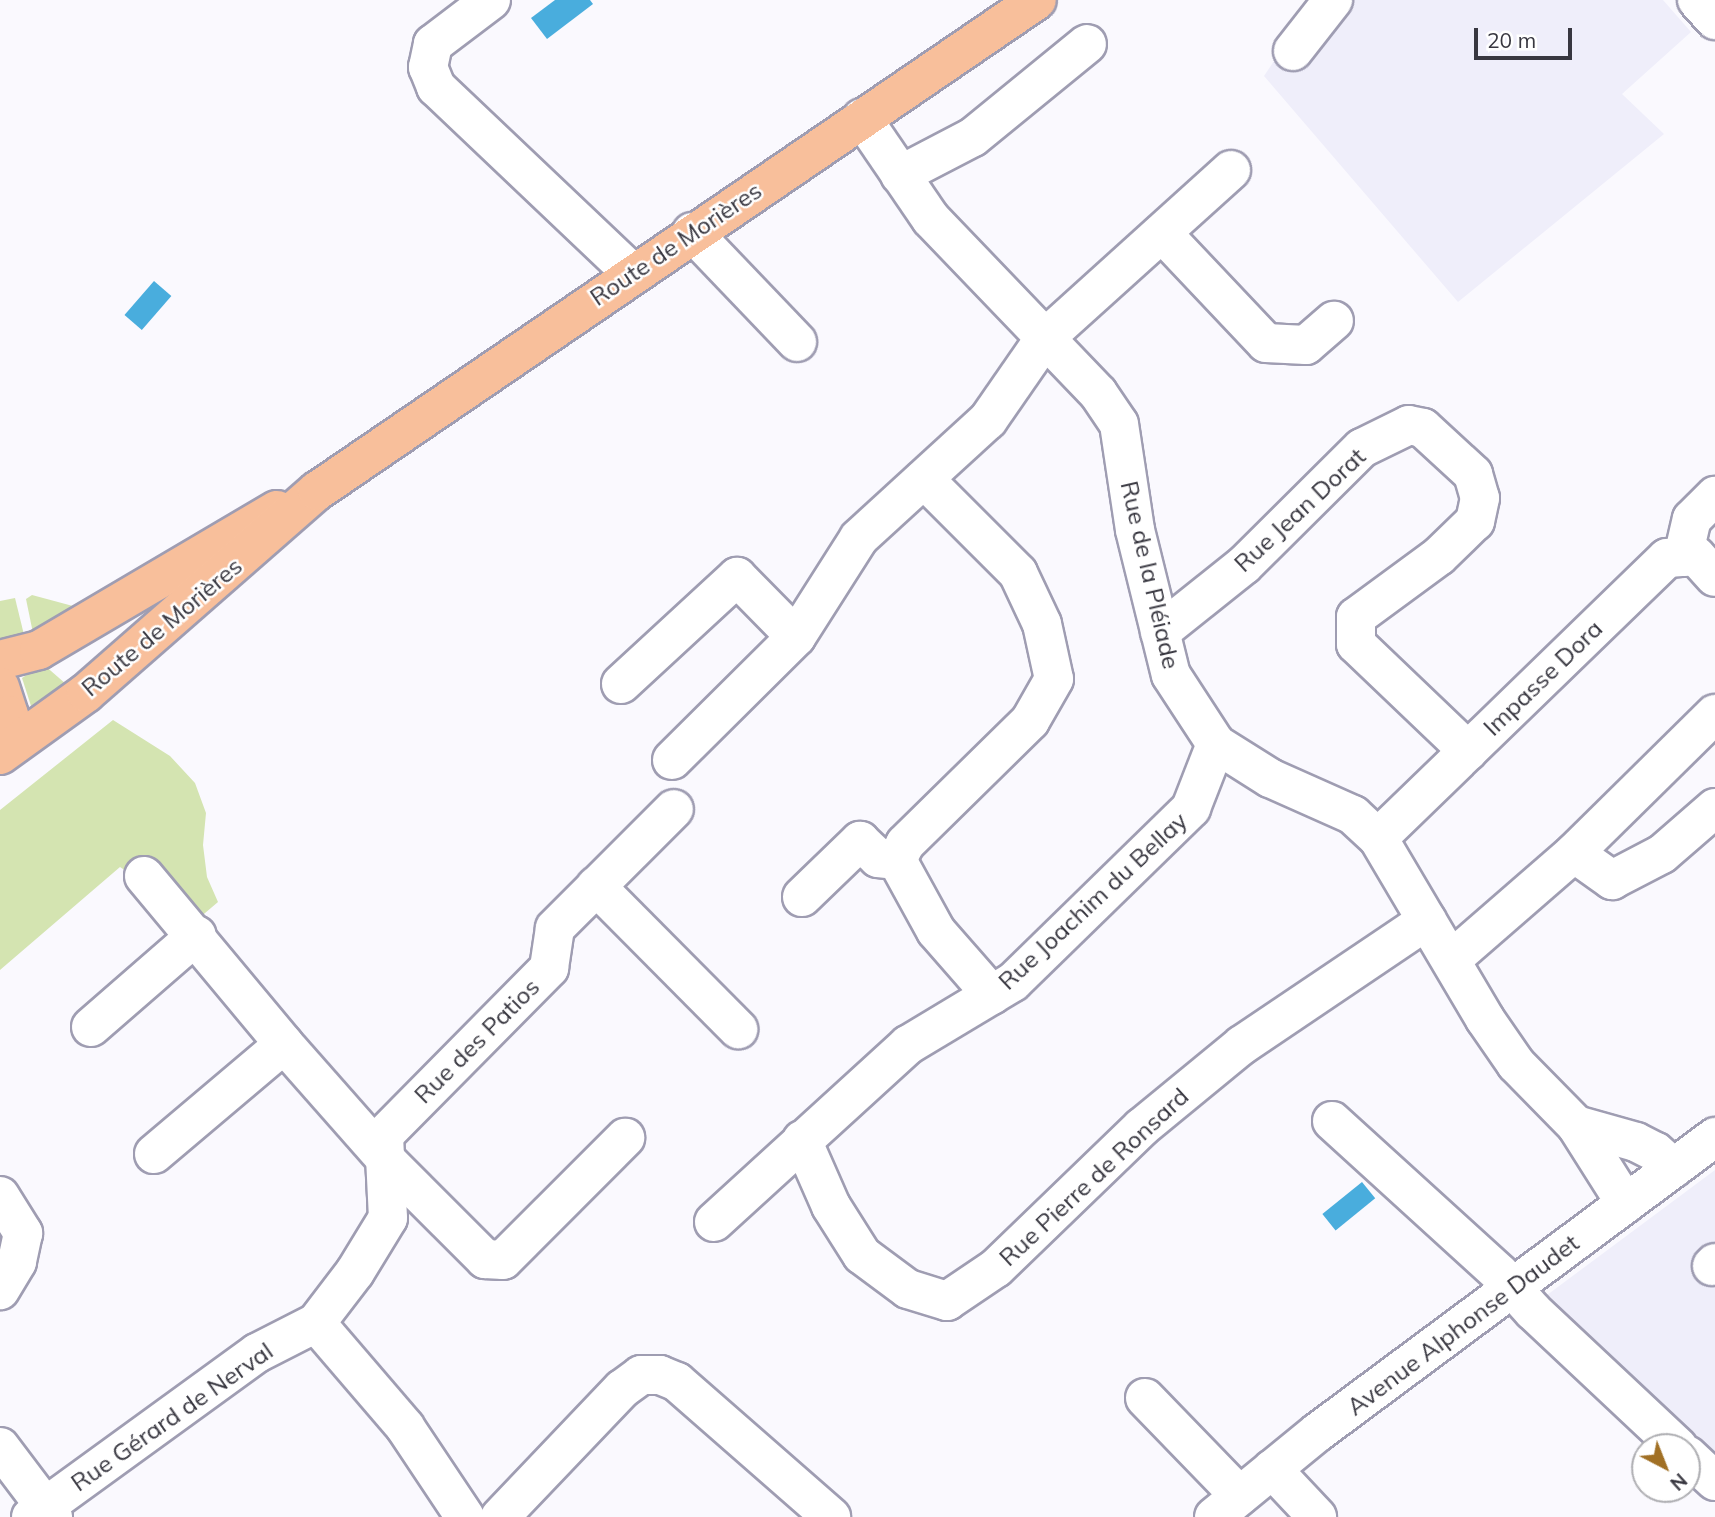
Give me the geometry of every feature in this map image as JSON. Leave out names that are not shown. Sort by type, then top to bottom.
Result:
[{"type":"main road","name":"Route de Morières","points":[[0,754],[86,693],[317,491],[692,232],[1037,0]]},
{"type":"main road","name":"Route de Morières","points":[[0,660],[39,650],[240,528],[317,491]]},
{"type":"main road","points":[[0,687],[9,715],[0,754]]},
{"type":"street","points":[[491,0],[433,44],[428,67],[436,87],[632,273]]},
{"type":"street","points":[[1293,51],[1333,0]]},
{"type":"street","points":[[1697,0],[1715,20]]},
{"type":"street","points":[[900,175],[973,137],[1087,44]]},
{"type":"street","name":"Rue de la Pléiade","points":[[862,118],[930,219],[1098,393],[1119,424],[1135,530],[1171,675],[1216,744],[1270,778],[1353,815],[1378,838],[1516,1064],[1576,1125],[1626,1204]]},
{"type":"street","points":[[673,760],[796,637],[859,538],[988,420],[1044,339],[1231,170]]},
{"type":"street","points":[[692,232],[797,342]]},
{"type":"street","points":[[1162,233],[1266,343],[1306,345],[1334,321]]},
{"type":"street","name":"Rue Jean Dorat","points":[[1160,632],[1244,565],[1362,448],[1409,425],[1423,428],[1473,474],[1480,498],[1475,521],[1439,556],[1356,617],[1356,644],[1468,751]]},
{"type":"street","points":[[897,860],[905,844],[1030,721],[1054,679],[1042,624],[1018,573],[924,479]]},
{"type":"street","points":[[1715,496],[1692,519],[1683,557],[1696,556],[1715,576]]},
{"type":"street","name":"Impasse Dora","points":[[1378,838],[1667,558],[1683,557]]},
{"type":"street","points":[[621,684],[737,577],[796,637]]},
{"type":"street","points":[[1452,959],[1574,853],[1715,714]]},
{"type":"street","name":"Rue Joachim du Bellay","points":[[714,1222],[908,1045],[1013,982],[1191,808],[1216,744]]},
{"type":"street","points":[[1574,853],[1612,880],[1662,854],[1715,808]]},
{"type":"street","name":"Rue des Patios","points":[[316,1322],[355,1272],[388,1218],[389,1163],[384,1135],[549,968],[555,928],[674,809]]},
{"type":"street","points":[[802,897],[860,841],[878,858],[897,860]]},
{"type":"street","points":[[897,860],[936,931],[992,995]]},
{"type":"street","points":[[144,876],[197,935],[284,1044],[389,1163],[485,1259],[503,1260],[625,1138]]},
{"type":"street","points":[[596,886],[738,1029]]},
{"type":"street","name":"Rue Pierre de Ronsard","points":[[802,1140],[831,1206],[862,1255],[908,1289],[947,1301],[996,1268],[1142,1127],[1241,1045],[1427,920]]},
{"type":"street","points":[[91,1027],[197,935]]},
{"type":"street","points":[[154,1154],[284,1044]]},
{"type":"street","points":[[1332,1121],[1513,1287],[1533,1311],[1663,1433]]},
{"type":"street","name":"Rue de la Pléiade","points":[[1576,1125],[1636,1142],[1656,1152],[1674,1168]]},
{"type":"street","name":"Avenue Alphonse Daudet","points":[[1227,1506],[1272,1469],[1715,1137]]},
{"type":"street","points":[[0,1196],[23,1233],[17,1262],[0,1290]]},
{"type":"street","points":[[316,1322],[405,1427],[466,1517]]},
{"type":"street","name":"Rue Gérard de Nerval","points":[[43,1514],[257,1353],[316,1322]]},
{"type":"street","points":[[500,1517],[622,1389],[641,1375],[660,1375],[677,1381],[831,1517]]},
{"type":"street","points":[[1145,1398],[1227,1506]]},
{"type":"street","points":[[0,1447],[43,1514]]},
{"type":"street","points":[[1701,1468],[1715,1481]]},
{"type":"street","points":[[1272,1469],[1317,1517]]},
{"type":"shaded area","points":[[1315,0],[1663,0],[1691,32],[1622,94],[1664,134],[1458,302],[1264,76]]},
{"type":"shaded area","points":[[1715,1170],[1715,1462],[1701,1449],[1701,1433],[1683,1433],[1539,1301]]},
{"type":"green space","points":[[32,595],[84,609],[34,638],[26,599]]},
{"type":"green space","points":[[15,598],[26,643],[0,645],[0,601]]},
{"type":"green space","points":[[43,664],[74,691],[32,709],[22,678]]},
{"type":"green space","points":[[113,720],[170,756],[195,783],[206,813],[203,845],[207,877],[218,902],[198,919],[120,867],[0,970],[0,810]]},
{"type":"water","points":[[555,0],[590,0],[593,4],[547,39],[531,18]]},
{"type":"water","points":[[154,281],[171,296],[142,330],[124,315]]},
{"type":"water","points":[[1362,1182],[1375,1198],[1336,1230],[1322,1214]]}]
